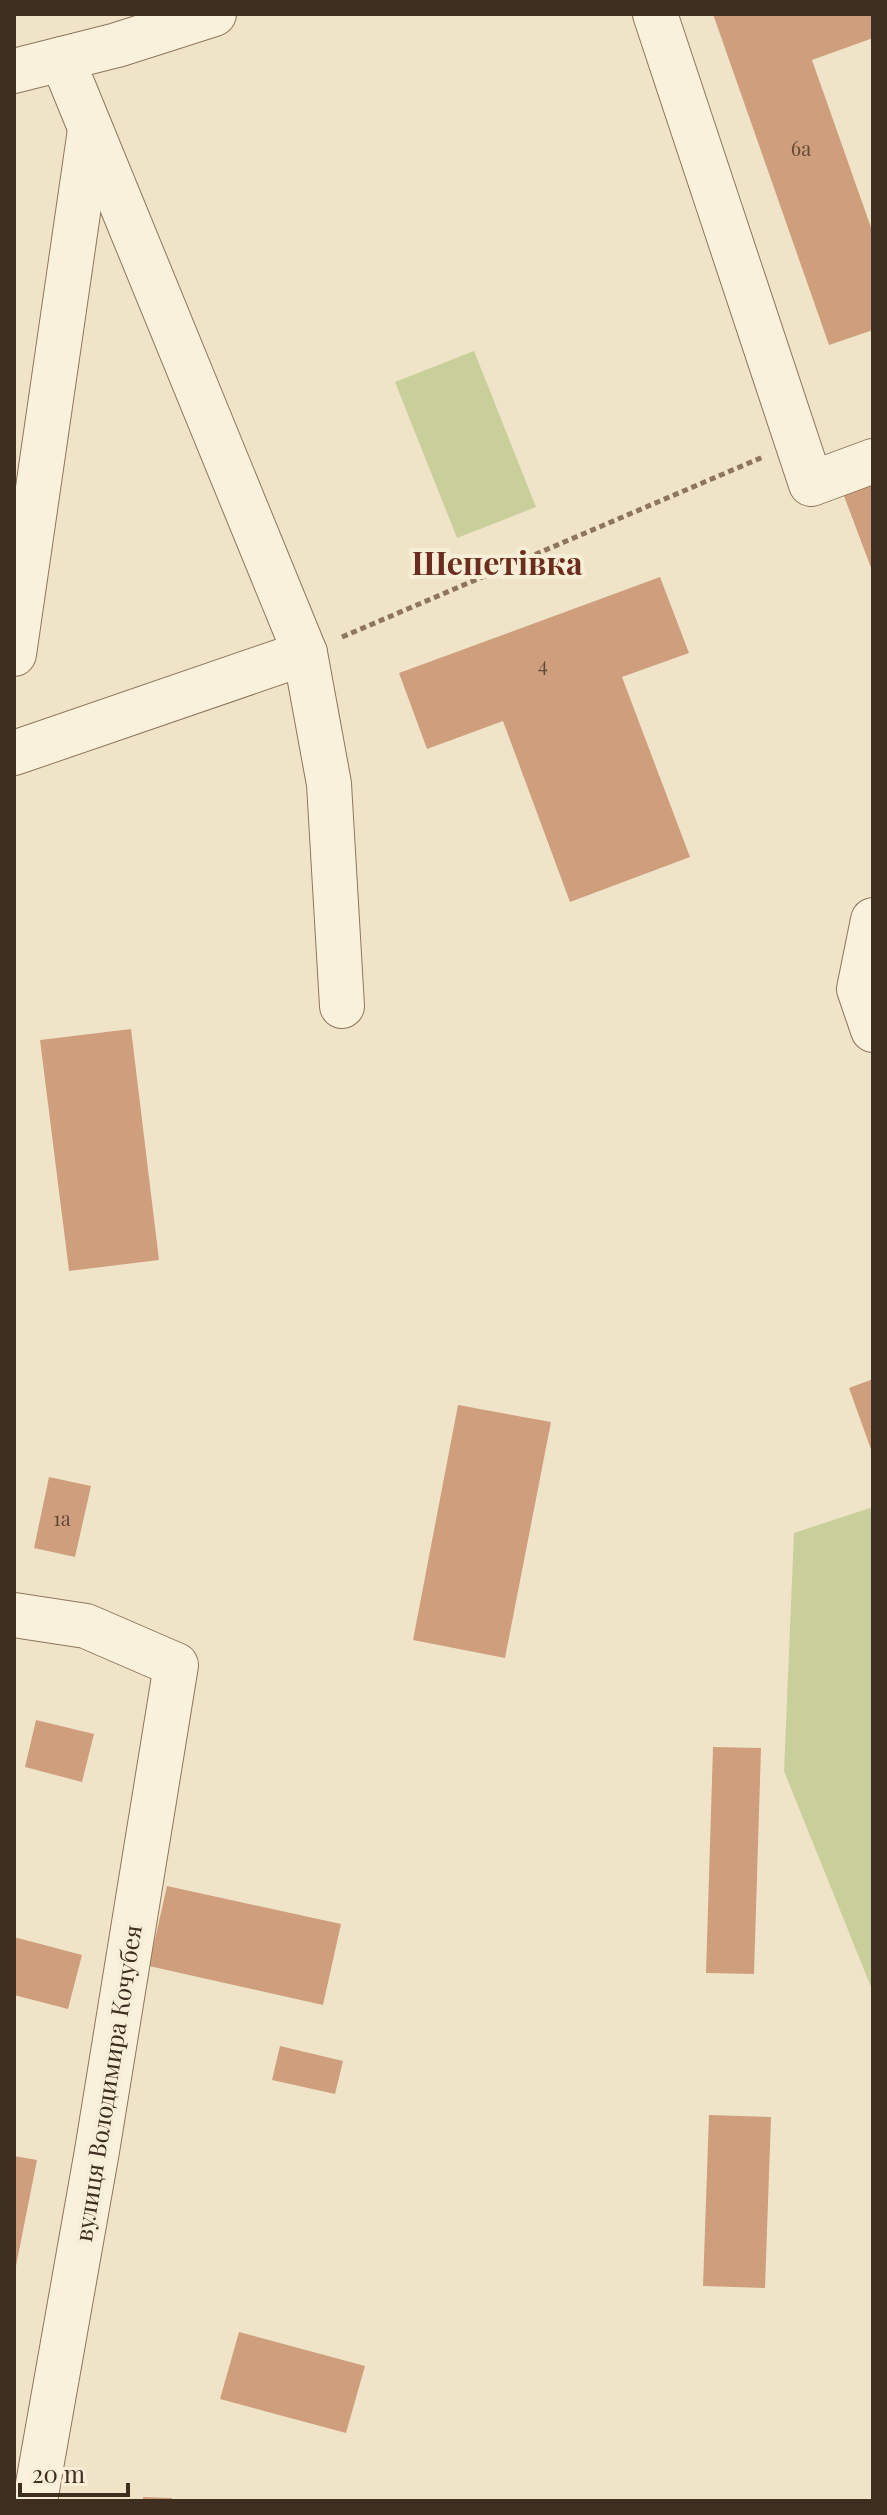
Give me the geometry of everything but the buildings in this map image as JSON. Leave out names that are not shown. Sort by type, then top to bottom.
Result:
[{"type":"street","points":[[14,71],[214,14]]},
{"type":"street","points":[[655,14],[811,484],[873,461]]},
{"type":"street","points":[[62,59],[305,653],[329,784],[342,1006]]},
{"type":"street","points":[[14,654],[91,128]]},
{"type":"street","points":[[14,753],[305,653]]},
{"type":"street","points":[[873,920],[859,989],[873,1030]]},
{"type":"street","name":"вулиця Володимира Кочубея","points":[[14,1615],[86,1626],[176,1665],[97,2151],[35,2501]]},
{"type":"path","points":[[305,653],[797,443]]},
{"type":"green space","points":[[474,351],[536,507],[457,538],[395,382]]},
{"type":"green space","points":[[873,1507],[873,1992],[784,1771],[794,1533]]},
{"type":"district","name":"Шепетівка","points":[[497,561]]}]
